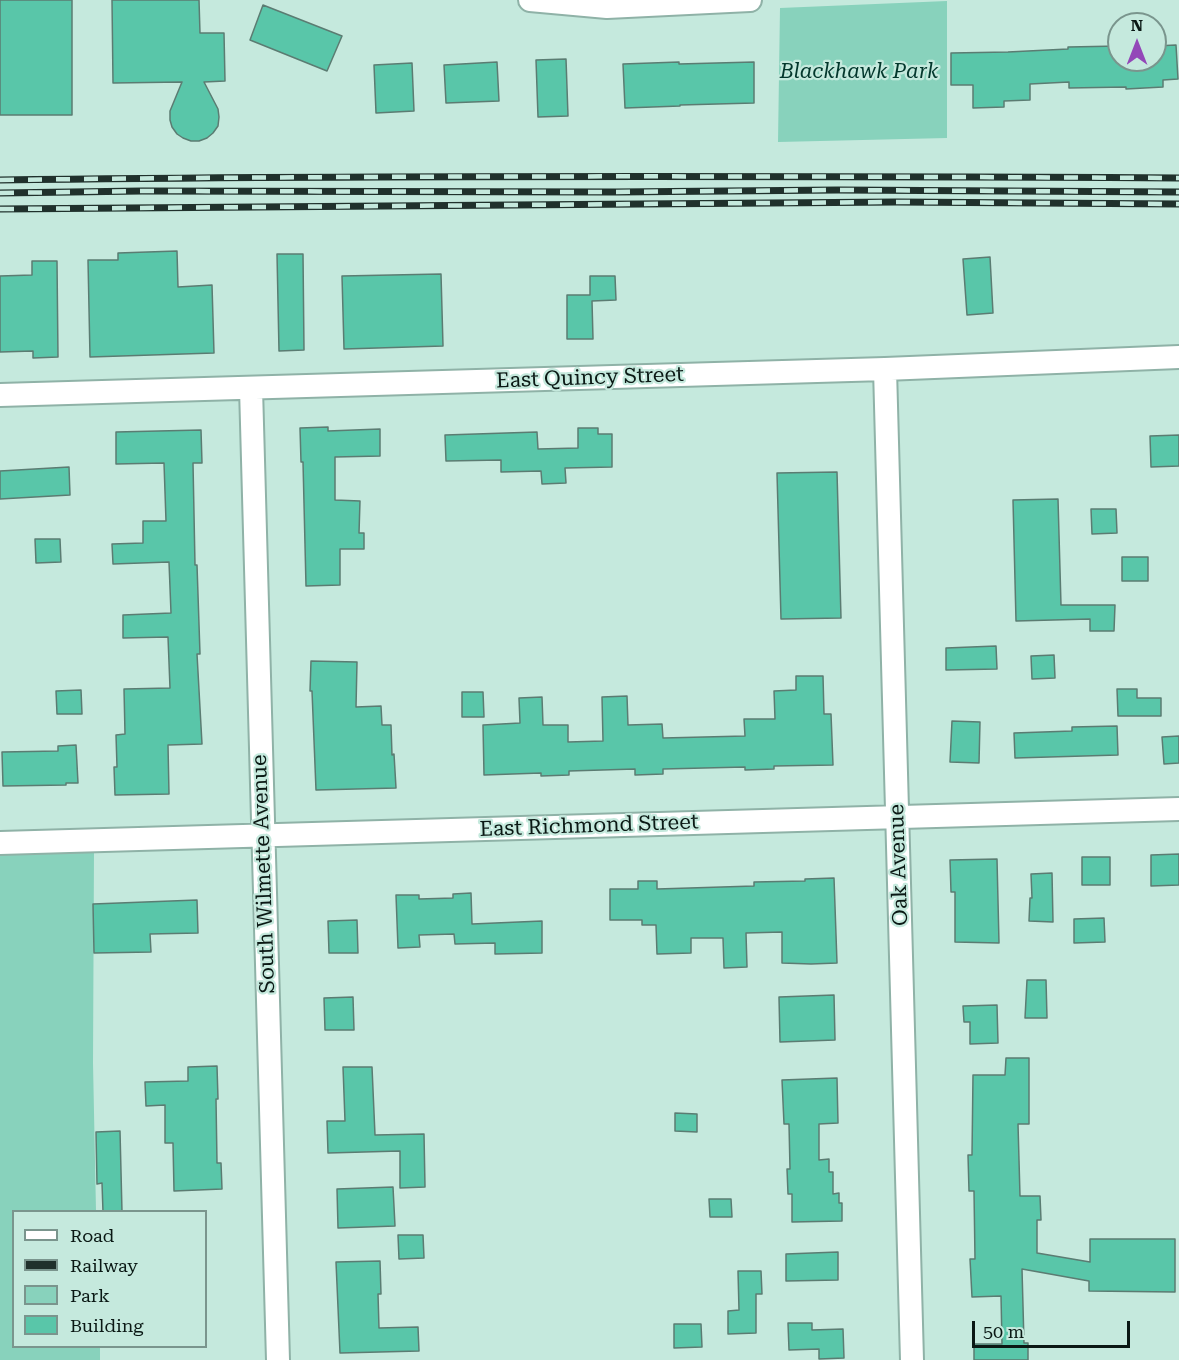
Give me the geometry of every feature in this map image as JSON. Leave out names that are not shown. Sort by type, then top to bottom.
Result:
[{"type":"street","points":[[530,0],[607,7],[750,0]]},
{"type":"street","name":"East Quincy Street","points":[[0,395],[885,369],[1179,357]]},
{"type":"street","name":"Oak Avenue","points":[[885,369],[912,1360]]},
{"type":"street","name":"South Wilmette Avenue","points":[[251,388],[278,1360]]},
{"type":"street","name":"East Richmond Street","points":[[0,843],[1179,809]]},
{"type":"green space","name":"Blackhawk Park","points":[[947,1],[947,138],[778,142],[780,8]]},
{"type":"green space","points":[[94,851],[93,1063],[96,1210],[12,1210],[12,1348],[100,1348],[100,1360],[0,1360],[0,853]]},
{"type":"building","points":[[0,0],[72,0],[72,115],[0,115]]},
{"type":"building","points":[[112,0],[199,0],[200,33],[224,33],[225,81],[204,82],[218,109],[219,117],[218,126],[207,138],[191,141],[177,134],[172,127],[170,111],[182,82],[113,83]]},
{"type":"building","points":[[263,5],[342,36],[327,71],[250,40]]},
{"type":"building","points":[[1167,45],[1176,45],[1178,79],[1163,80],[1163,87],[1069,88],[1069,82],[1030,84],[1030,100],[1004,101],[1004,107],[973,108],[973,85],[951,85],[951,53],[1107,46],[1107,72],[1167,72]]},
{"type":"building","points":[[566,59],[568,116],[538,117],[536,60]]},
{"type":"building","points":[[497,62],[499,101],[446,103],[444,65]]},
{"type":"building","points":[[679,62],[679,64],[754,62],[754,103],[625,108],[623,64]]},
{"type":"building","points":[[412,63],[414,111],[376,113],[374,65]]},
{"type":"building","points":[[177,251],[178,287],[212,285],[214,353],[90,357],[88,260],[118,260],[118,253]]},
{"type":"building","points":[[277,254],[303,254],[304,350],[279,351]]},
{"type":"building","points":[[990,257],[993,313],[967,315],[963,259]]},
{"type":"building","points":[[32,261],[57,261],[58,357],[33,358],[33,351],[0,352],[0,276],[32,275]]},
{"type":"building","points":[[441,274],[443,346],[344,349],[342,276]]},
{"type":"building","points":[[590,276],[615,276],[616,300],[592,301],[593,339],[567,339],[567,295],[590,295]]},
{"type":"building","points":[[328,427],[328,431],[380,429],[380,456],[335,457],[335,500],[360,501],[359,533],[364,533],[364,549],[340,549],[340,585],[306,586],[300,428]]},
{"type":"building","points":[[578,428],[598,428],[598,434],[612,434],[612,467],[565,468],[566,483],[542,484],[541,471],[501,472],[501,460],[446,461],[445,435],[537,432],[538,449],[578,448]]},
{"type":"building","points":[[201,430],[202,463],[193,463],[200,654],[197,654],[202,744],[168,745],[169,794],[115,795],[116,735],[125,734],[124,689],[170,688],[168,637],[123,638],[123,615],[171,613],[169,562],[113,564],[112,544],[143,543],[143,521],[166,521],[164,463],[116,464],[116,432]]},
{"type":"building","points":[[1179,435],[1179,466],[1151,467],[1150,436]]},
{"type":"building","points":[[69,467],[70,495],[0,499],[0,471]]},
{"type":"building","points":[[837,472],[841,618],[781,619],[777,473]]},
{"type":"building","points":[[1058,499],[1061,605],[1115,605],[1114,631],[1090,631],[1090,619],[1016,621],[1013,500]]},
{"type":"building","points":[[1091,509],[1116,509],[1117,533],[1092,534]]},
{"type":"building","points":[[35,539],[60,539],[61,562],[36,563]]},
{"type":"building","points":[[1122,557],[1148,557],[1148,581],[1122,581]]},
{"type":"building","points":[[996,646],[997,669],[946,670],[946,648]]},
{"type":"building","points":[[1054,655],[1055,678],[1032,679],[1031,656]]},
{"type":"building","points":[[311,661],[357,662],[356,707],[381,706],[382,725],[391,725],[396,788],[316,790],[312,691],[310,691]]},
{"type":"building","points":[[796,676],[823,676],[824,714],[831,714],[833,765],[774,766],[774,769],[745,770],[745,767],[663,769],[663,774],[635,775],[635,769],[569,771],[569,775],[541,776],[541,773],[484,775],[483,725],[520,723],[519,698],[542,697],[543,725],[568,725],[568,742],[603,741],[602,697],[627,696],[628,725],[662,724],[663,738],[745,736],[744,719],[775,719],[774,691],[796,690]]},
{"type":"building","points":[[1117,689],[1137,689],[1137,698],[1161,698],[1161,716],[1118,716]]},
{"type":"building","points":[[81,690],[82,714],[57,714],[56,691]]},
{"type":"building","points":[[462,692],[483,692],[484,717],[462,717]]},
{"type":"building","points":[[952,721],[980,722],[979,763],[950,762]]},
{"type":"building","points":[[1117,726],[1118,755],[1015,758],[1014,733],[1072,731],[1072,727]]},
{"type":"building","points":[[1179,736],[1179,763],[1164,764],[1162,737]]},
{"type":"building","points":[[76,745],[78,783],[3,786],[2,752],[58,751],[58,746]]},
{"type":"building","points":[[1179,854],[1179,885],[1151,886],[1151,855]]},
{"type":"building","points":[[1082,857],[1110,857],[1110,885],[1082,885]]},
{"type":"building","points":[[997,859],[999,943],[955,942],[955,892],[951,892],[950,860]]},
{"type":"building","points":[[1052,873],[1053,922],[1029,921],[1030,898],[1032,898],[1031,874]]},
{"type":"building","points":[[834,878],[837,963],[782,963],[782,932],[746,933],[747,967],[724,968],[723,938],[691,938],[691,953],[657,954],[656,925],[642,925],[642,920],[610,920],[610,889],[638,889],[638,881],[657,881],[657,889],[754,886],[754,882]]},
{"type":"building","points":[[471,893],[472,924],[542,921],[542,953],[495,954],[495,943],[455,944],[454,934],[419,935],[420,947],[398,948],[396,895],[419,895],[419,899],[453,898],[453,894]]},
{"type":"building","points":[[197,900],[198,933],[150,934],[151,952],[94,953],[93,904]]},
{"type":"building","points":[[1104,918],[1105,942],[1074,943],[1074,919]]},
{"type":"building","points":[[357,920],[358,953],[329,953],[328,921]]},
{"type":"building","points":[[1027,980],[1046,980],[1047,1018],[1025,1018]]},
{"type":"building","points":[[834,995],[835,1040],[780,1042],[779,997]]},
{"type":"building","points":[[353,997],[354,1030],[325,1030],[324,998]]},
{"type":"building","points":[[997,1005],[998,1043],[970,1044],[970,1022],[964,1022],[963,1006]]},
{"type":"building","points":[[1006,1058],[1029,1058],[1029,1124],[1018,1124],[1020,1196],[1040,1196],[1041,1220],[1037,1220],[1037,1253],[1090,1262],[1090,1239],[1175,1239],[1175,1292],[1089,1291],[1089,1281],[1022,1269],[1024,1343],[1028,1343],[1028,1360],[974,1360],[974,1344],[1002,1344],[1001,1296],[972,1297],[970,1259],[975,1259],[974,1191],[969,1191],[968,1155],[972,1155],[973,1075],[1005,1075]]},
{"type":"building","points":[[217,1066],[217,1163],[221,1163],[222,1189],[174,1191],[173,1143],[165,1143],[165,1105],[146,1106],[145,1082],[188,1081],[188,1067]]},
{"type":"building","points":[[343,1067],[372,1067],[375,1135],[424,1134],[425,1187],[400,1188],[400,1151],[328,1153],[327,1121],[345,1121]]},
{"type":"building","points":[[837,1078],[838,1123],[819,1124],[819,1160],[829,1159],[829,1172],[833,1172],[833,1194],[839,1193],[839,1203],[842,1203],[842,1221],[792,1222],[792,1194],[788,1194],[787,1169],[790,1169],[789,1124],[784,1124],[782,1080]]},
{"type":"building","points":[[675,1113],[697,1114],[697,1132],[675,1131]]},
{"type":"building","points":[[120,1131],[122,1210],[103,1210],[102,1183],[97,1184],[96,1132]]},
{"type":"building","points":[[393,1187],[395,1226],[338,1228],[337,1189]]},
{"type":"building","points":[[709,1199],[731,1199],[732,1217],[710,1217]]},
{"type":"building","points":[[398,1235],[423,1235],[424,1258],[399,1259]]},
{"type":"building","points":[[838,1252],[838,1280],[786,1281],[786,1254]]},
{"type":"building","points":[[380,1261],[379,1328],[418,1327],[419,1351],[340,1353],[336,1262]]},
{"type":"building","points":[[738,1271],[761,1271],[762,1294],[756,1294],[756,1333],[728,1334],[728,1311],[739,1310]]},
{"type":"building","points":[[788,1323],[812,1323],[812,1330],[843,1329],[844,1358],[819,1359],[819,1349],[789,1350]]},
{"type":"building","points":[[674,1324],[701,1324],[702,1347],[674,1348]]},
{"type":"railway","points":[[0,180],[590,176],[1179,178]]},
{"type":"railway","points":[[0,193],[838,190],[1179,192]]},
{"type":"railway","points":[[0,209],[897,202],[1179,204]]}]
